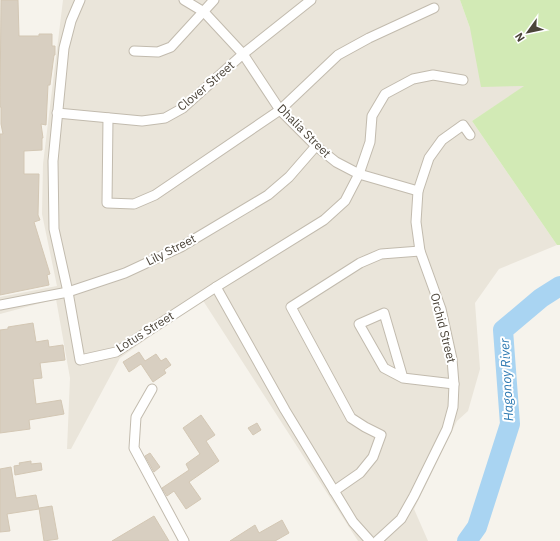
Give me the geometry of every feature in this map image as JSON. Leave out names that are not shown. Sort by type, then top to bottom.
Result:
[{"type":"street","name":"Lotus Street","points":[[80,0],[71,21],[64,48],[53,161],[54,229],[68,292],[80,360],[116,352],[216,287],[324,220],[345,201],[359,174],[370,142],[372,116],[385,94],[413,79],[433,75],[463,80]]},
{"type":"street","name":"Dhalia Street","points":[[184,0],[204,12],[243,54],[280,110],[316,146],[336,162],[359,174],[418,190]]},
{"type":"street","points":[[134,51],[158,52],[171,47],[214,0]]},
{"type":"street","name":"Clover Street","points":[[57,113],[142,122],[165,118],[183,108],[243,54],[311,0]]},
{"type":"street","points":[[108,118],[107,203],[134,204],[155,194],[280,110],[338,55],[368,38],[434,8]]},
{"type":"street","name":"Orchid Street","points":[[377,541],[401,519],[430,465],[449,421],[453,407],[454,384],[452,359],[440,309],[420,251],[416,222],[418,190],[428,158],[442,140],[463,125],[470,135]]},
{"type":"street","name":"Lily Street","points":[[0,305],[68,292],[125,273],[180,247],[268,194],[289,177],[316,146]]},
{"type":"street","points":[[334,491],[360,473],[373,457],[381,435],[351,418],[291,307],[360,263],[381,254],[420,251]]},
{"type":"street","points":[[216,287],[285,410],[334,491],[353,522],[370,541]]},
{"type":"street","points":[[403,378],[384,313],[359,324],[384,368],[403,378],[454,384]]},
{"type":"street","points":[[152,389],[136,417],[134,448],[184,541]]},
{"type":"shaded area","points":[[63,0],[460,0],[470,28],[525,86],[472,121],[557,245],[499,269],[475,303],[480,369],[468,411],[457,421],[414,509],[428,541],[358,541],[202,299],[120,358],[71,449],[67,449],[70,378],[56,299],[0,314],[0,297],[57,286],[42,214],[43,164]]},
{"type":"green space","points":[[460,0],[560,0],[560,245],[557,245],[472,121],[524,86],[481,87],[470,28]]},
{"type":"building","points":[[1,0],[18,0],[19,36],[39,36],[39,34],[52,34],[52,46],[55,46],[55,55],[50,85],[48,85],[46,125],[41,124],[43,138],[42,150],[24,151],[24,174],[39,174],[38,215],[40,220],[34,222],[50,274],[47,275],[49,285],[0,295],[0,134],[3,134],[0,107]]},
{"type":"building","points":[[33,323],[36,342],[48,340],[49,347],[63,345],[65,360],[40,363],[42,378],[33,379],[36,404],[61,400],[64,414],[29,420],[30,429],[0,433],[0,330],[8,329],[8,327]]},
{"type":"building","points":[[139,352],[145,361],[156,354],[161,361],[166,358],[171,365],[164,370],[166,373],[153,382],[141,364],[129,372],[123,362]]},
{"type":"building","points":[[201,415],[215,435],[206,441],[219,461],[189,482],[201,499],[186,509],[174,491],[167,496],[162,488],[189,470],[186,464],[200,454],[183,428]]},
{"type":"building","points":[[257,423],[261,430],[253,435],[248,428]]},
{"type":"building","points":[[150,453],[160,467],[154,472],[145,456]]},
{"type":"building","points":[[31,461],[31,464],[41,463],[42,470],[15,475],[14,466],[20,465],[19,463]]},
{"type":"building","points":[[11,467],[16,498],[36,495],[39,509],[7,514],[10,531],[0,532],[0,469]]},
{"type":"building","points":[[52,506],[58,539],[44,541],[39,508]]},
{"type":"building","points":[[154,516],[169,541],[112,541]]},
{"type":"building","points":[[282,520],[289,533],[275,541],[230,541],[255,525],[259,533]]},
{"type":"waterway","name":"Hagonoy River","points":[[467,541],[477,527],[510,424],[503,330],[541,298],[560,286]]}]
